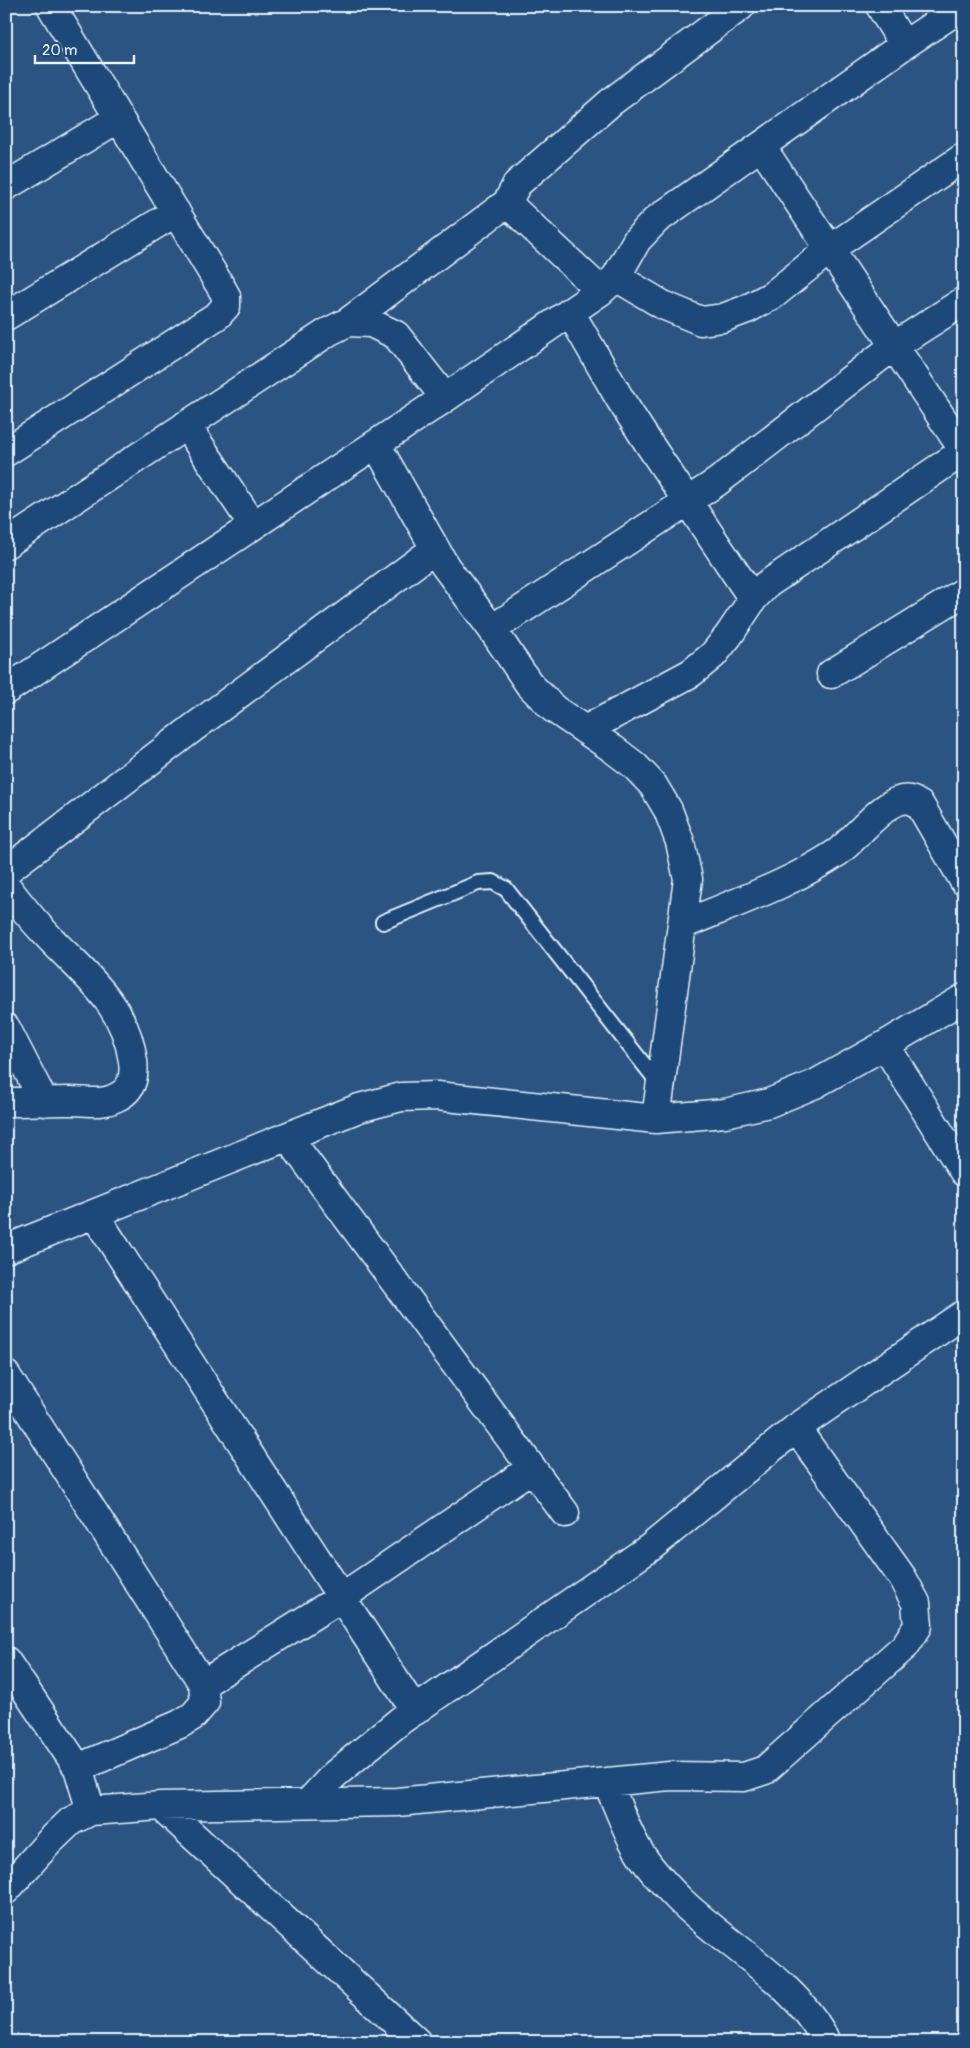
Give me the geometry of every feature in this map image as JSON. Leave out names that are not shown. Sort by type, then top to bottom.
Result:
[{"type":"street","points":[[6,452],[218,315],[226,306],[226,296],[221,287],[51,6]]},
{"type":"street","points":[[6,544],[328,332],[348,322],[506,203],[517,184],[610,102],[741,6]]},
{"type":"street","points":[[880,6],[904,45]]},
{"type":"street","points":[[6,690],[376,444],[570,312],[608,284],[637,240],[656,220],[904,45],[963,6]]},
{"type":"street","points":[[6,186],[113,108]]},
{"type":"street","points":[[586,730],[691,673],[713,656],[753,599],[766,585],[964,451],[761,146]]},
{"type":"street","points":[[506,203],[608,284],[701,320],[723,318],[747,309],[773,295],[830,250],[964,157]]},
{"type":"street","points":[[6,316],[176,212]]},
{"type":"street","points":[[492,629],[717,482],[894,346],[964,302]]},
{"type":"street","points":[[570,312],[620,400],[753,599]]},
{"type":"street","points":[[348,322],[371,323],[396,335],[444,398]]},
{"type":"street","points":[[186,425],[253,526]]},
{"type":"street","points":[[376,444],[435,549],[530,684],[554,708],[634,765],[653,785],[668,810],[680,842],[688,879],[656,1119]]},
{"type":"street","points":[[6,871],[200,722],[435,549]]},
{"type":"street","points":[[831,674],[964,592]]},
{"type":"street","points":[[682,925],[808,869],[838,851],[884,808],[896,801],[910,800],[920,805],[964,881]]},
{"type":"street","points":[[6,886],[32,919],[89,976],[109,1001],[123,1023],[132,1053],[135,1074],[129,1088],[117,1098],[100,1103],[6,1102]]},
{"type":"street","points":[[6,1249],[360,1108],[401,1097],[437,1096],[656,1119],[724,1113],[769,1103],[815,1084],[964,998]]},
{"type":"street","points":[[6,1028],[44,1102]]},
{"type":"street","points":[[885,1045],[964,1172]]},
{"type":"street","points":[[288,1136],[565,1513]]},
{"type":"street","points":[[94,1214],[415,1711]]},
{"type":"street","points":[[308,1803],[334,1775],[415,1711],[651,1547],[796,1428],[964,1314]]},
{"type":"street","points":[[6,1375],[203,1684],[205,1702],[194,1716],[180,1724],[78,1768]]},
{"type":"street","points":[[6,1890],[50,1841],[71,1821],[91,1811],[161,1806],[397,1802],[670,1776],[744,1777],[764,1770],[906,1646],[918,1626],[916,1603],[902,1577],[796,1428]]},
{"type":"street","points":[[203,1684],[342,1597],[532,1468]]},
{"type":"street","points":[[6,1661],[78,1768],[91,1811]]},
{"type":"street","points":[[607,1782],[634,1842],[658,1876],[682,1901],[792,1995],[810,2015],[826,2042]]},
{"type":"street","points":[[161,1806],[417,2042]]},
{"type":"lane","points":[[383,922],[478,883],[493,882],[506,889],[660,1086]]}]
